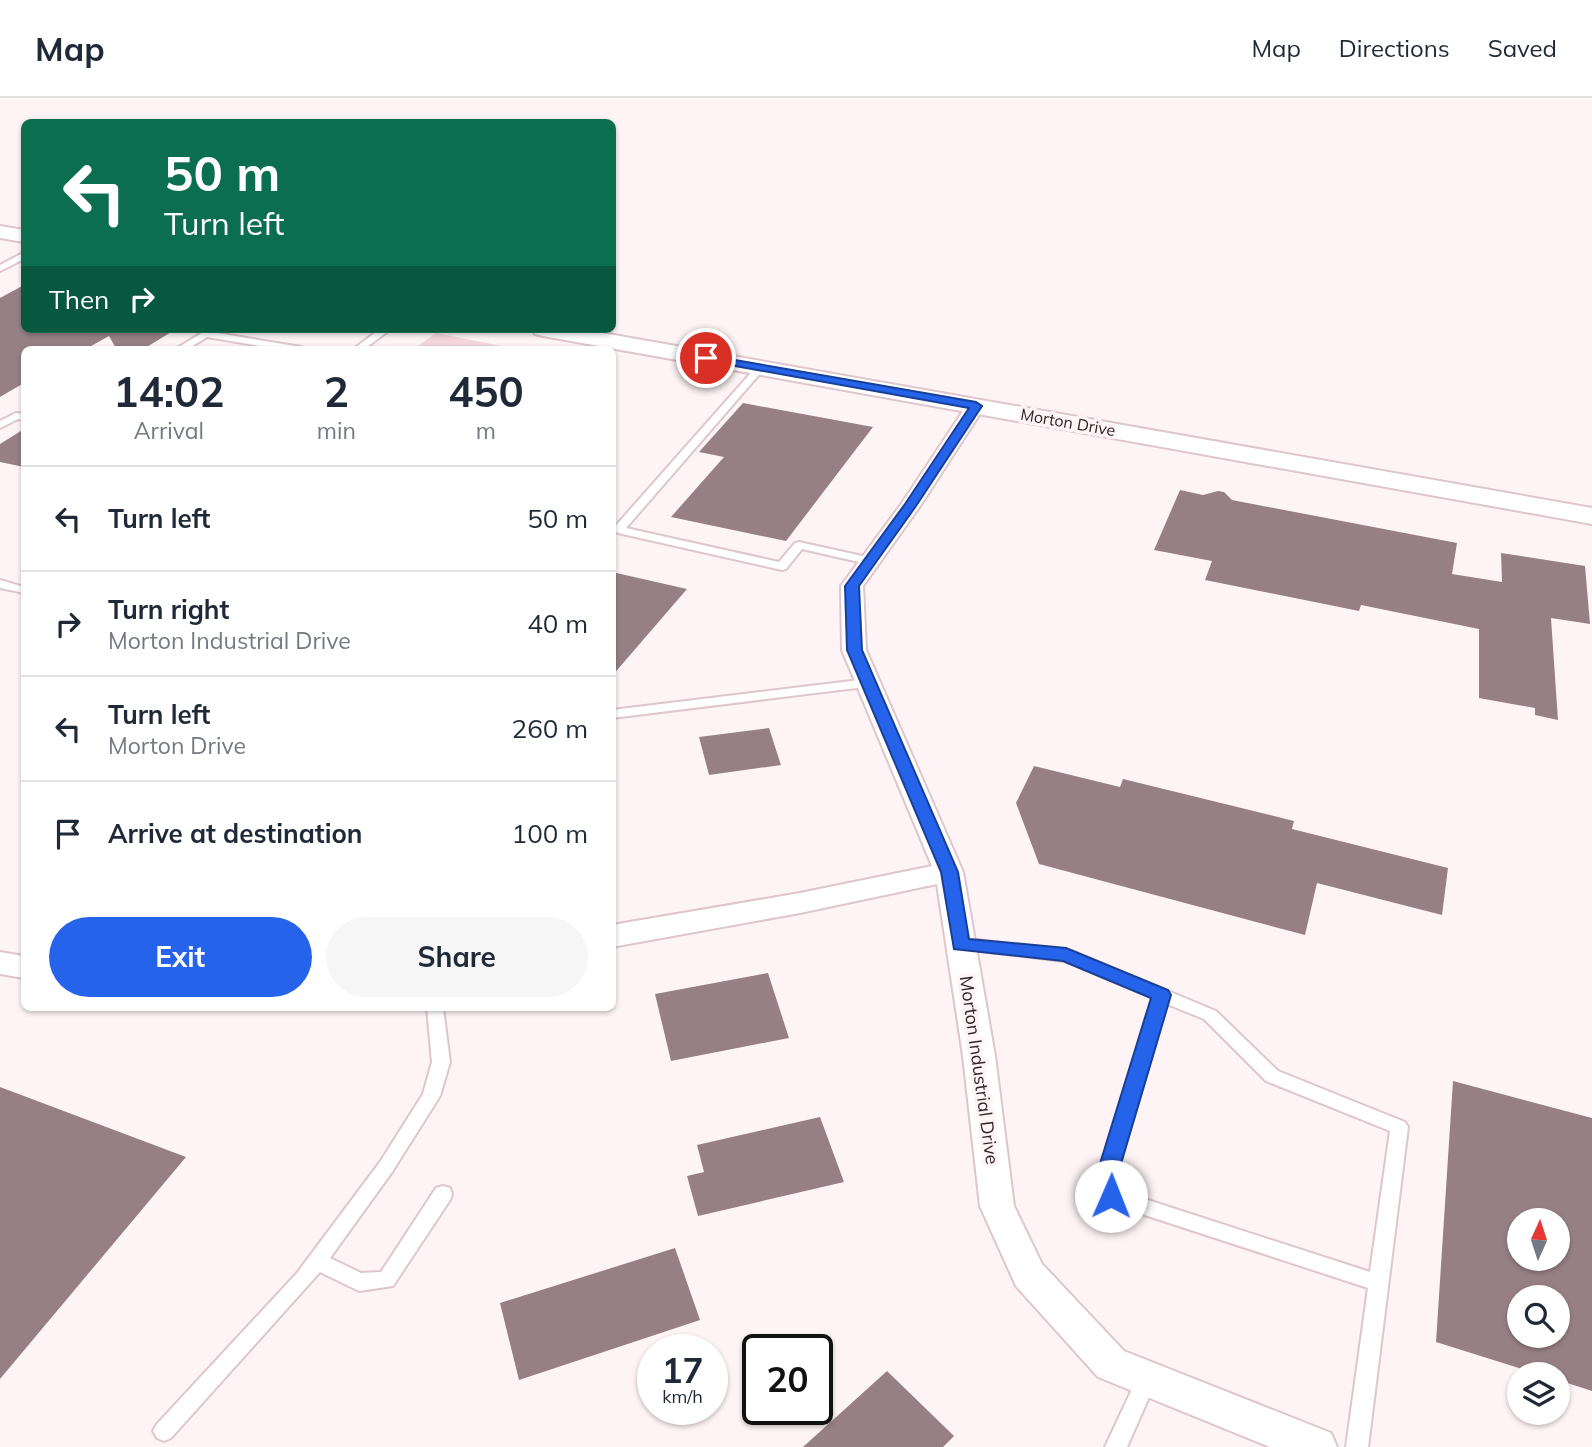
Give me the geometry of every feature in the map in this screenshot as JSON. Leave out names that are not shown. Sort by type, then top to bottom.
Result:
[{"type":"street","points":[[0,232],[21,236]]},
{"type":"street","name":"Morton Drive","points":[[566,333],[1592,516]]},
{"type":"street","name":"Morton Industrial Drive","points":[[976,406],[872,561],[852,586],[854,650],[949,872],[979,1056],[997,1206],[1029,1275],[1111,1364],[1317,1447]]},
{"type":"street","points":[[616,935],[800,903],[949,872]]},
{"type":"street","points":[[0,963],[21,966]]},
{"type":"lane","points":[[3,265],[21,257]]},
{"type":"lane","points":[[363,346],[380,333]]},
{"type":"lane","points":[[186,346],[205,334],[277,346]]},
{"type":"lane","points":[[616,530],[760,368]]},
{"type":"lane","points":[[0,425],[16,416],[21,417]]},
{"type":"lane","points":[[616,531],[782,566],[799,545],[872,561]]},
{"type":"lane","points":[[0,584],[21,589]]},
{"type":"lane","points":[[616,714],[868,683]]},
{"type":"lane","points":[[961,944],[1066,955],[1210,1015],[1272,1076],[1399,1127],[1357,1447]]},
{"type":"lane","points":[[1162,995],[1110,1167],[1111,1196],[1379,1283]]},
{"type":"lane","points":[[164,1431],[304,1279],[386,1167],[431,1096],[441,1062],[435,1011]]},
{"type":"lane","points":[[317,1261],[359,1282],[386,1280],[443,1194]]},
{"type":"lane","points":[[1116,1447],[1147,1379]]},
{"type":"shaded area","points":[[436,333],[502,346],[418,346]]},
{"type":"building","points":[[21,287],[21,333],[170,333],[148,346],[115,346],[109,336],[91,346],[21,346],[21,385],[0,397],[0,298]]},
{"type":"building","points":[[743,403],[873,427],[786,541],[671,517],[724,457],[699,452]]},
{"type":"building","points":[[21,431],[21,466],[0,462],[0,444]]},
{"type":"building","points":[[1180,490],[1203,495],[1224,492],[1232,500],[1457,543],[1452,574],[1502,582],[1501,553],[1585,566],[1590,624],[1551,618],[1558,720],[1535,715],[1535,708],[1479,698],[1479,629],[1361,605],[1359,611],[1205,580],[1212,561],[1154,550]]},
{"type":"building","points":[[616,573],[687,589],[616,671]]},
{"type":"building","points":[[769,728],[781,765],[709,775],[699,737]]},
{"type":"building","points":[[1034,766],[1120,787],[1123,779],[1294,821],[1292,829],[1448,868],[1442,915],[1317,883],[1305,935],[1039,864],[1016,803]]},
{"type":"building","points":[[768,973],[789,1038],[671,1061],[655,994]]},
{"type":"building","points":[[1453,1081],[1592,1118],[1592,1391],[1570,1384],[1570,1362],[1507,1362],[1507,1364],[1436,1342]]},
{"type":"building","points":[[0,1087],[186,1157],[0,1379]]},
{"type":"building","points":[[820,1117],[844,1182],[698,1216],[687,1176],[704,1172],[697,1145]]},
{"type":"building","points":[[675,1248],[700,1320],[658,1334],[637,1334],[637,1341],[519,1380],[500,1303]]},
{"type":"building","points":[[887,1371],[954,1436],[943,1447],[803,1447],[827,1425],[833,1425],[833,1420]]},
{"type":"route","points":[[706,358],[976,406],[910,506],[852,586],[854,650],[949,872],[961,944],[1066,955],[1162,995],[1110,1167],[1111,1196]]}]
